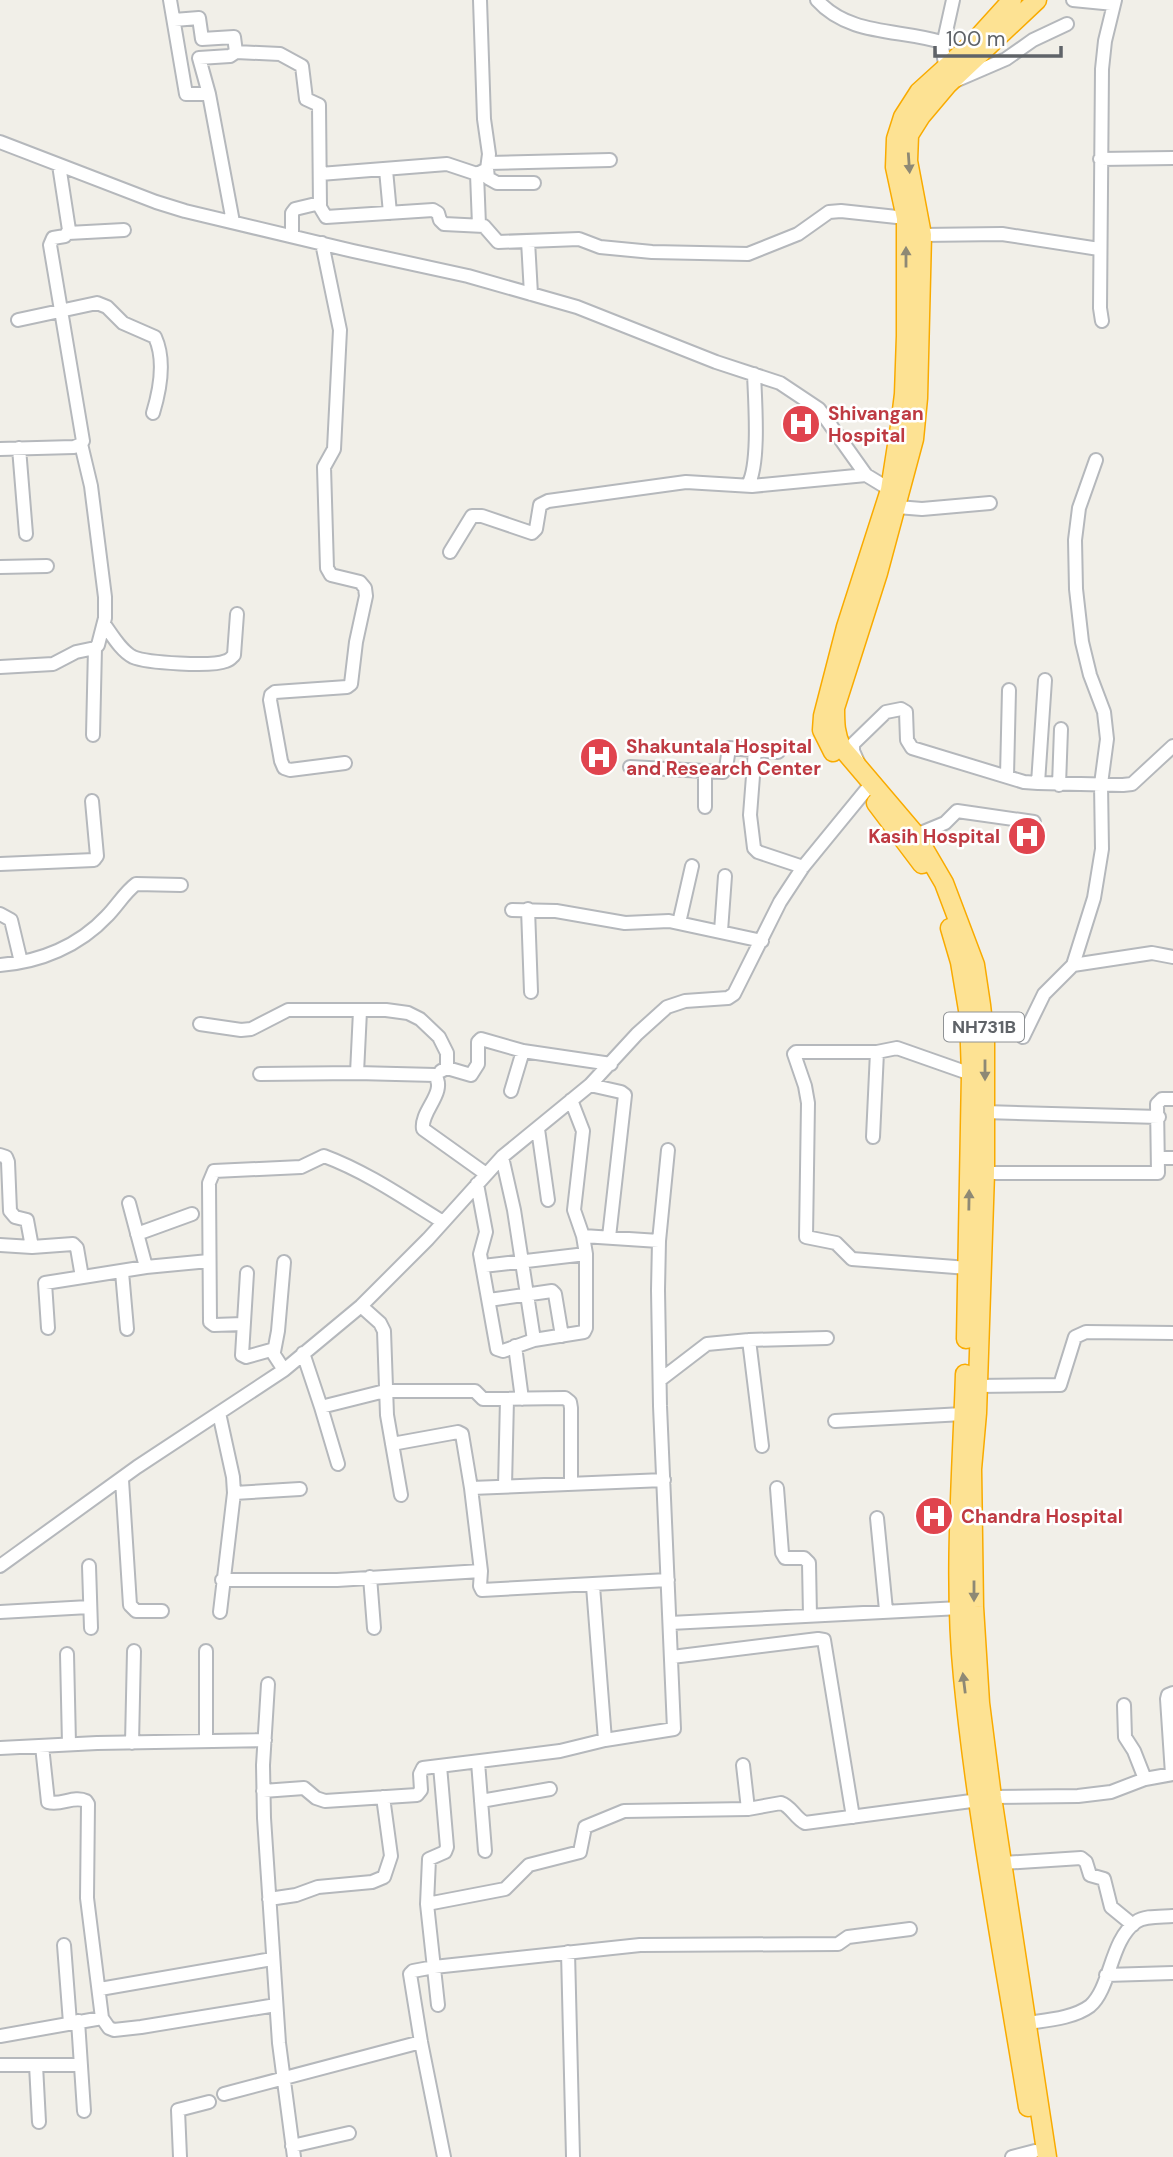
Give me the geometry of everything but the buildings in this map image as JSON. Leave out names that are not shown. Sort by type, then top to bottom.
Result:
[{"type":"highway","points":[[1012,0],[947,76],[919,92],[903,117],[895,139],[895,167],[906,218],[904,394],[896,497],[846,627],[823,716],[822,730],[835,755],[866,790],[928,871],[946,912],[960,962],[969,1016],[971,1074],[968,1268],[960,1458],[963,1675],[986,1799],[1039,2155]]},
{"type":"highway","name":"NH731B","points":[[1037,0],[947,76],[909,135],[908,161],[922,235],[918,398],[914,439],[835,708],[836,736],[842,748],[916,835],[944,883],[975,965],[985,1041],[985,1173],[972,1469],[974,1607],[986,1799],[1003,1863],[1028,2023],[1039,2155]]},
{"type":"street","points":[[170,0],[186,94],[209,94]]},
{"type":"street","points":[[478,225],[484,169],[480,0]]},
{"type":"street","points":[[817,0],[826,9],[858,25],[938,41],[943,45]]},
{"type":"street","points":[[953,0],[943,45],[947,76],[1006,59],[1033,40],[1067,24]]},
{"type":"street","points":[[1073,0],[1115,2],[1105,41],[1102,69],[1102,321]]},
{"type":"street","points":[[174,20],[199,18],[202,39],[234,37],[236,52]]},
{"type":"street","points":[[233,222],[209,94],[199,58],[230,56],[236,52],[280,54],[302,66],[306,99],[319,105],[320,203],[321,212],[326,217],[436,211],[444,224],[478,225],[488,229],[498,242],[579,239],[600,247],[652,252],[748,254],[798,234],[829,212],[906,218]]},
{"type":"street","points":[[0,142],[156,202],[468,276],[577,307],[716,362],[788,387],[819,409],[866,475],[896,497],[922,509],[990,503]]},
{"type":"street","points":[[1100,159],[1173,158]]},
{"type":"street","points":[[320,174],[447,164],[484,169],[610,160]]},
{"type":"street","points":[[59,165],[68,233]]},
{"type":"street","points":[[484,169],[488,178],[496,183],[534,183]]},
{"type":"street","points":[[386,170],[390,213]]},
{"type":"street","points":[[292,235],[292,213],[295,209],[320,203]]},
{"type":"street","points":[[93,735],[95,648],[104,624],[105,597],[91,486],[81,444],[84,436],[50,241],[68,233],[124,230]]},
{"type":"street","points":[[922,235],[1002,234],[1100,249]]},
{"type":"street","points":[[528,241],[531,294]]},
{"type":"street","points":[[322,243],[340,330],[334,449],[324,467],[327,568],[331,575],[360,582],[365,588],[366,596],[356,642],[351,684],[347,687],[275,692],[270,700],[284,768],[290,770],[345,763]]},
{"type":"street","points":[[18,320],[62,309],[102,304],[124,323],[155,337],[159,344],[161,381],[153,414]]},
{"type":"street","points":[[748,485],[754,457],[754,374]]},
{"type":"street","points":[[0,449],[74,447],[81,444]]},
{"type":"street","points":[[19,448],[26,534]]},
{"type":"street","points":[[1023,1037],[1044,994],[1073,965],[1094,898],[1102,849],[1101,784],[1107,738],[1104,712],[1090,675],[1082,642],[1074,540],[1079,508],[1096,460]]},
{"type":"street","points":[[450,552],[468,519],[476,514],[532,533],[536,529],[540,505],[548,501],[673,483],[752,486],[866,475]]},
{"type":"street","points":[[0,567],[47,566]]},
{"type":"street","points":[[104,624],[131,656],[177,663],[221,663],[234,655],[237,614]]},
{"type":"street","points":[[0,667],[54,664],[76,652],[95,648]]},
{"type":"street","points":[[1038,783],[1045,680]]},
{"type":"street","points":[[1007,776],[1009,690]]},
{"type":"street","points":[[859,766],[853,744],[888,710],[901,709],[906,712],[907,740],[912,748],[1038,783],[1132,784],[1173,746]]},
{"type":"street","points":[[1059,785],[1061,729]]},
{"type":"street","points":[[630,767],[724,771],[729,748],[778,752]]},
{"type":"street","points":[[755,750],[750,816],[754,849],[803,867]]},
{"type":"street","points":[[705,771],[705,807]]},
{"type":"street","points":[[0,1566],[122,1479],[284,1370],[361,1306],[502,1157],[590,1085],[636,1034],[667,1007],[685,1001],[719,1000],[734,994],[780,902],[820,844],[866,790]]},
{"type":"street","points":[[0,864],[94,860],[97,856],[92,801]]},
{"type":"street","points":[[916,835],[945,823],[954,813],[960,811],[1034,822]]},
{"type":"street","points":[[679,923],[692,866]]},
{"type":"street","points":[[721,931],[725,877]]},
{"type":"street","points":[[0,965],[49,955],[79,939],[99,925],[134,885],[181,884]]},
{"type":"street","points":[[528,909],[531,992]]},
{"type":"street","points":[[512,910],[556,911],[625,923],[679,923],[762,941]]},
{"type":"street","points":[[0,914],[11,920],[21,962]]},
{"type":"street","points":[[1073,965],[1152,953],[1173,957]]},
{"type":"street","points":[[200,1024],[242,1030],[259,1026],[276,1014],[288,1010],[386,1010],[408,1013],[420,1019],[439,1037],[447,1053],[438,1090],[422,1120],[423,1129],[486,1174]]},
{"type":"street","points":[[357,1073],[360,1011]]},
{"type":"street","points":[[260,1074],[441,1072],[468,1075],[474,1073],[478,1064],[480,1040],[523,1051],[611,1064]]},
{"type":"street","points":[[968,1268],[852,1259],[836,1243],[806,1237],[808,1094],[794,1054],[877,1052],[897,1048],[971,1074]]},
{"type":"street","points":[[512,1091],[523,1051]]},
{"type":"street","points":[[873,1137],[877,1052]]},
{"type":"street","points":[[590,1085],[625,1095],[609,1237]]},
{"type":"street","points":[[985,1173],[1158,1173],[1159,1100],[1173,1099]]},
{"type":"street","points":[[477,1184],[486,1233],[480,1254],[497,1349],[503,1351],[534,1340],[586,1331],[586,1254],[574,1210],[583,1131],[571,1100]]},
{"type":"street","points":[[984,1112],[1159,1117]]},
{"type":"street","points":[[538,1129],[548,1200]]},
{"type":"street","points":[[263,1791],[304,1788],[316,1798],[325,1801],[420,1793],[421,1770],[560,1751],[605,1740],[674,1729],[660,1380],[659,1241],[668,1150]]},
{"type":"street","points":[[0,1154],[6,1157],[8,1162],[10,1211],[15,1217],[27,1220],[32,1247]]},
{"type":"street","points":[[243,1324],[214,1325],[210,1322],[209,1183],[214,1171],[301,1167],[324,1156],[380,1183],[443,1222]]},
{"type":"street","points":[[502,1157],[534,1340]]},
{"type":"street","points":[[1158,1158],[1173,1158]]},
{"type":"street","points":[[129,1203],[146,1267]]},
{"type":"street","points":[[137,1234],[192,1214]]},
{"type":"street","points":[[583,1236],[659,1241]]},
{"type":"street","points":[[0,1245],[32,1247],[73,1244],[77,1248],[82,1277]]},
{"type":"street","points":[[483,1266],[586,1254]]},
{"type":"street","points":[[48,1328],[43,1287],[45,1283],[146,1267],[209,1261]]},
{"type":"street","points":[[274,1352],[284,1262]]},
{"type":"street","points":[[122,1272],[127,1329]]},
{"type":"street","points":[[247,1273],[242,1355],[246,1357],[268,1349],[274,1352],[284,1370]]},
{"type":"street","points":[[489,1300],[554,1292],[562,1336]]},
{"type":"street","points":[[361,1306],[380,1323],[384,1331],[385,1391],[401,1496]]},
{"type":"street","points":[[976,1386],[1060,1385],[1075,1337],[1086,1332],[1173,1333]]},
{"type":"street","points":[[660,1380],[702,1346],[749,1340],[827,1338]]},
{"type":"street","points":[[749,1340],[762,1446]]},
{"type":"street","points":[[515,1346],[522,1399]]},
{"type":"street","points":[[303,1353],[338,1464]]},
{"type":"street","points":[[321,1407],[385,1391],[475,1391],[483,1399],[565,1398],[570,1402],[571,1484]]},
{"type":"street","points":[[505,1486],[507,1399]]},
{"type":"street","points":[[219,1413],[234,1493],[220,1612]]},
{"type":"street","points":[[835,1421],[963,1414]]},
{"type":"street","points":[[392,1444],[458,1432],[463,1438],[482,1590],[668,1580]]},
{"type":"street","points":[[122,1479],[130,1605],[136,1611],[162,1611]]},
{"type":"street","points":[[471,1488],[664,1480]]},
{"type":"street","points":[[777,1488],[782,1553],[785,1558],[804,1558],[809,1563],[810,1616]]},
{"type":"street","points":[[234,1493],[300,1489]]},
{"type":"street","points":[[877,1518],[886,1610]]},
{"type":"street","points":[[89,1566],[91,1628]]},
{"type":"street","points":[[222,1580],[337,1580],[481,1571]]},
{"type":"street","points":[[370,1577],[374,1628]]},
{"type":"street","points":[[593,1586],[605,1740]]},
{"type":"street","points":[[0,1612],[89,1607]]},
{"type":"street","points":[[670,1623],[960,1608]]},
{"type":"street","points":[[671,1657],[824,1640],[853,1817]]},
{"type":"street","points":[[132,1742],[134,1651]]},
{"type":"street","points":[[206,1651],[206,1741]]},
{"type":"street","points":[[67,1654],[69,1744]]},
{"type":"street","points":[[268,1684],[263,1791],[272,1959],[293,2152],[349,2133]]},
{"type":"street","points":[[427,1904],[505,1889],[528,1865],[580,1852],[585,1828],[624,1811],[748,1809],[781,1803],[800,1820],[812,1824],[986,1799],[1078,1796],[1111,1792],[1145,1779],[1173,1774],[1167,1699],[1168,1695],[1173,1693]]},
{"type":"street","points":[[1124,1705],[1125,1737],[1135,1751],[1145,1779]]},
{"type":"street","points":[[0,1748],[265,1740]]},
{"type":"street","points":[[42,1746],[48,1802],[80,1798],[88,1804],[88,1898],[102,2018],[109,2028],[114,2030],[276,2004]]},
{"type":"street","points":[[478,1762],[485,1850]]},
{"type":"street","points":[[743,1765],[748,1809]]},
{"type":"street","points":[[438,2005],[427,1904],[429,1859],[445,1852],[447,1847],[440,1766]]},
{"type":"street","points":[[481,1801],[550,1789]]},
{"type":"street","points":[[269,1899],[296,1895],[318,1887],[372,1882],[384,1877],[390,1856],[383,1797]]},
{"type":"street","points":[[1003,1863],[1081,1858],[1086,1862],[1090,1874],[1104,1879],[1114,1910],[1133,1925]]},
{"type":"street","points":[[1028,2023],[1062,2017],[1088,2007],[1100,1996],[1118,1946],[1133,1925],[1144,1918],[1173,1916]]},
{"type":"street","points":[[444,2157],[421,2042],[410,1974],[413,1971],[640,1945],[838,1944],[848,1937],[910,1928]]},
{"type":"street","points":[[64,1945],[81,2065],[84,2111]]},
{"type":"street","points":[[568,1952],[573,2157]]},
{"type":"street","points":[[100,1989],[272,1959]]},
{"type":"street","points":[[1106,1975],[1173,1973]]},
{"type":"street","points":[[0,2036],[102,2018]]},
{"type":"street","points":[[224,2094],[421,2042]]},
{"type":"street","points":[[0,2065],[81,2065]]},
{"type":"street","points":[[36,2065],[39,2122]]},
{"type":"street","points":[[180,2157],[178,2110],[209,2102]]},
{"type":"street","points":[[1012,2157],[1039,2155]]},
{"type":"place","name":"Shivangan Hospital","points":[[801,424]]},
{"type":"place","name":"Shakuntala Hospital and Research Center","points":[[599,757]]},
{"type":"place","name":"Kasih Hospital","points":[[1027,836]]},
{"type":"place","name":"Chandra Hospital","points":[[934,1516]]}]
